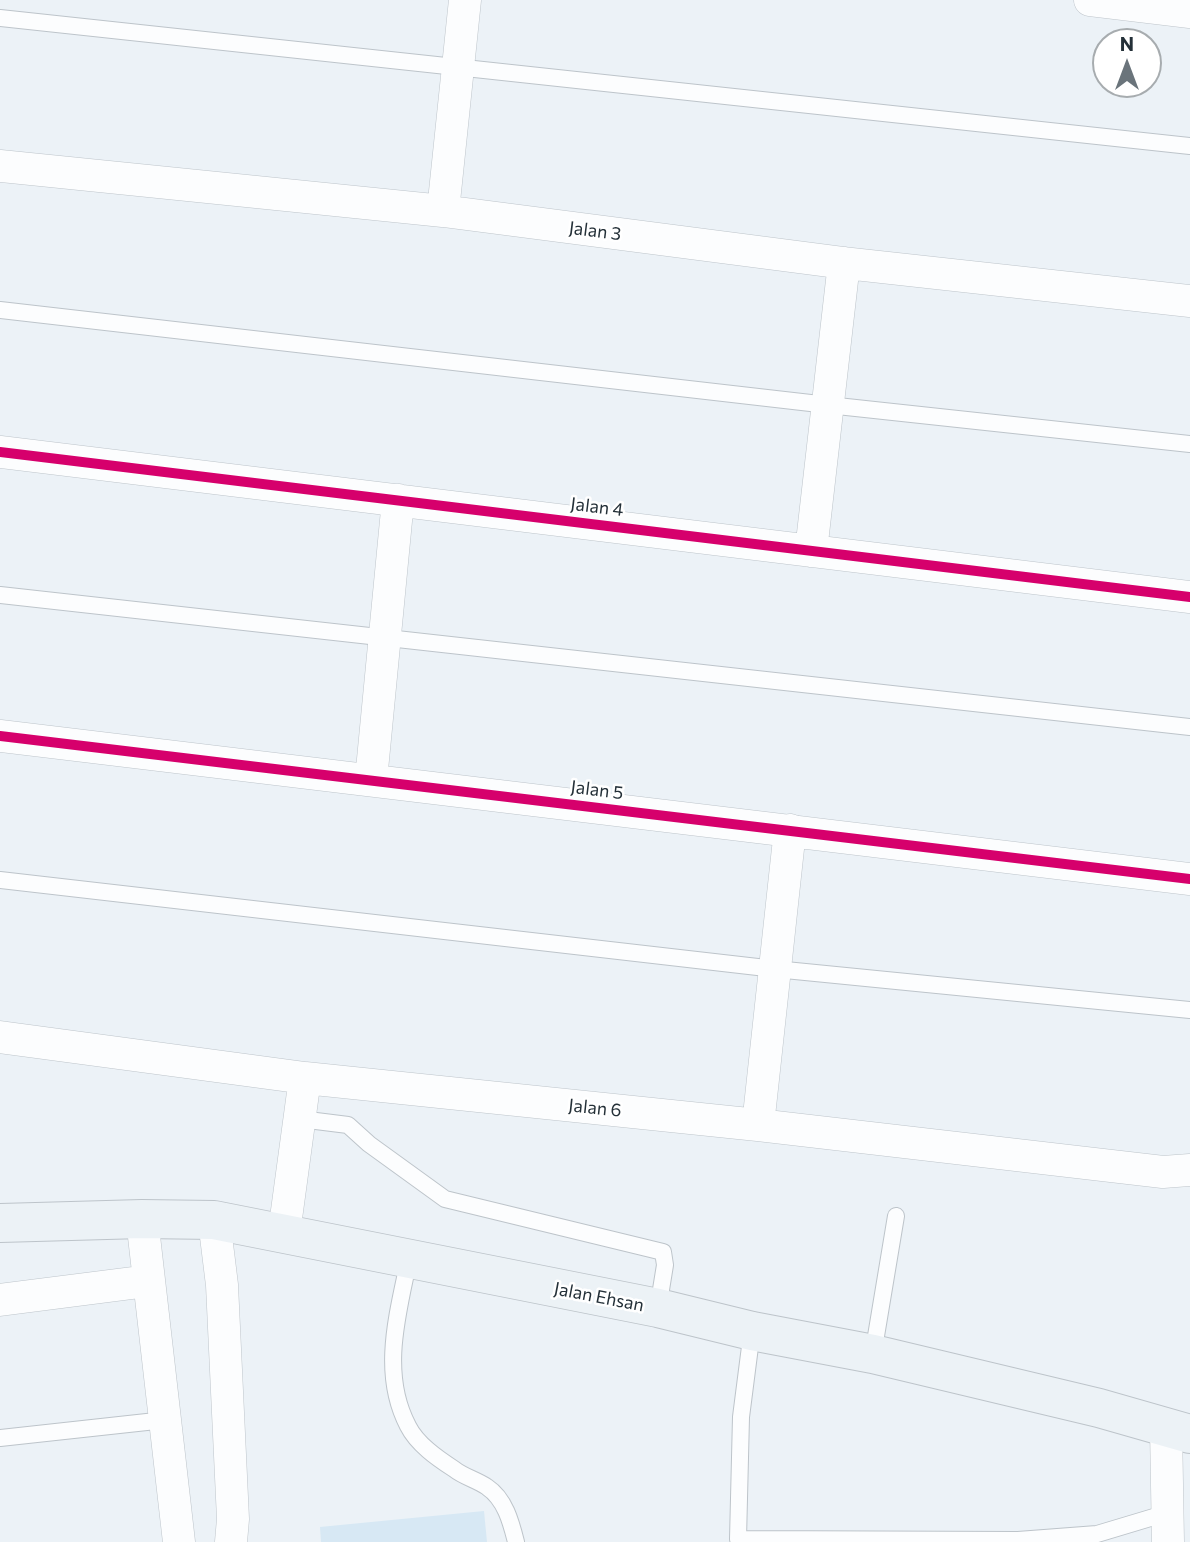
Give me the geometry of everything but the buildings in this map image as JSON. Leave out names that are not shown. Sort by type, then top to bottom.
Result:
[{"type":"main road","name":"Jalan Ehsan","points":[[0,1223],[214,1220],[658,1308],[752,1331],[873,1354],[1099,1408],[1178,1430]]},
{"type":"street","points":[[443,211],[466,0]]},
{"type":"street","points":[[1090,0],[1190,12]]},
{"type":"street","name":"Jalan 3","points":[[0,166],[443,211],[844,262],[1190,301]]},
{"type":"street","points":[[811,551],[844,262]]},
{"type":"street","name":"Jalan 4","points":[[0,452],[1190,597]]},
{"type":"street","points":[[371,780],[398,500]]},
{"type":"street","name":"Jalan 5","points":[[0,736],[1190,879]]},
{"type":"street","points":[[758,1125],[790,830]]},
{"type":"street","name":"Jalan 6","points":[[0,1037],[305,1078],[758,1125],[1163,1172],[1190,1170]]},
{"type":"street","points":[[284,1233],[305,1078]]},
{"type":"street","points":[[142,1219],[179,1542]]},
{"type":"street","points":[[214,1220],[222,1285],[233,1519],[231,1542]]},
{"type":"street","points":[[0,1300],[148,1281]]},
{"type":"street","points":[[1168,1528],[1178,1430]]},
{"type":"lane","points":[[0,18],[1190,146]]},
{"type":"lane","points":[[0,310],[1190,444]]},
{"type":"lane","points":[[0,595],[1190,727]]},
{"type":"lane","points":[[0,880],[775,968],[1190,1010]]},
{"type":"lane","points":[[299,1119],[348,1125],[369,1144],[445,1199],[663,1252],[665,1265],[658,1308]]},
{"type":"lane","points":[[873,1354],[897,1216]]},
{"type":"lane","points":[[409,1259],[394,1338],[393,1370],[398,1403],[409,1428],[428,1450],[457,1472],[489,1488],[507,1510],[516,1542]]},
{"type":"lane","points":[[752,1331],[741,1416],[738,1541],[1018,1540],[1168,1528]]},
{"type":"lane","points":[[0,1438],[165,1420]]},
{"type":"shaded area","points":[[484,1511],[487,1542],[321,1542],[320,1527]]},
{"type":"cycle path","points":[[0,452],[1190,597]]},
{"type":"cycle path","points":[[0,736],[1190,879]]}]
